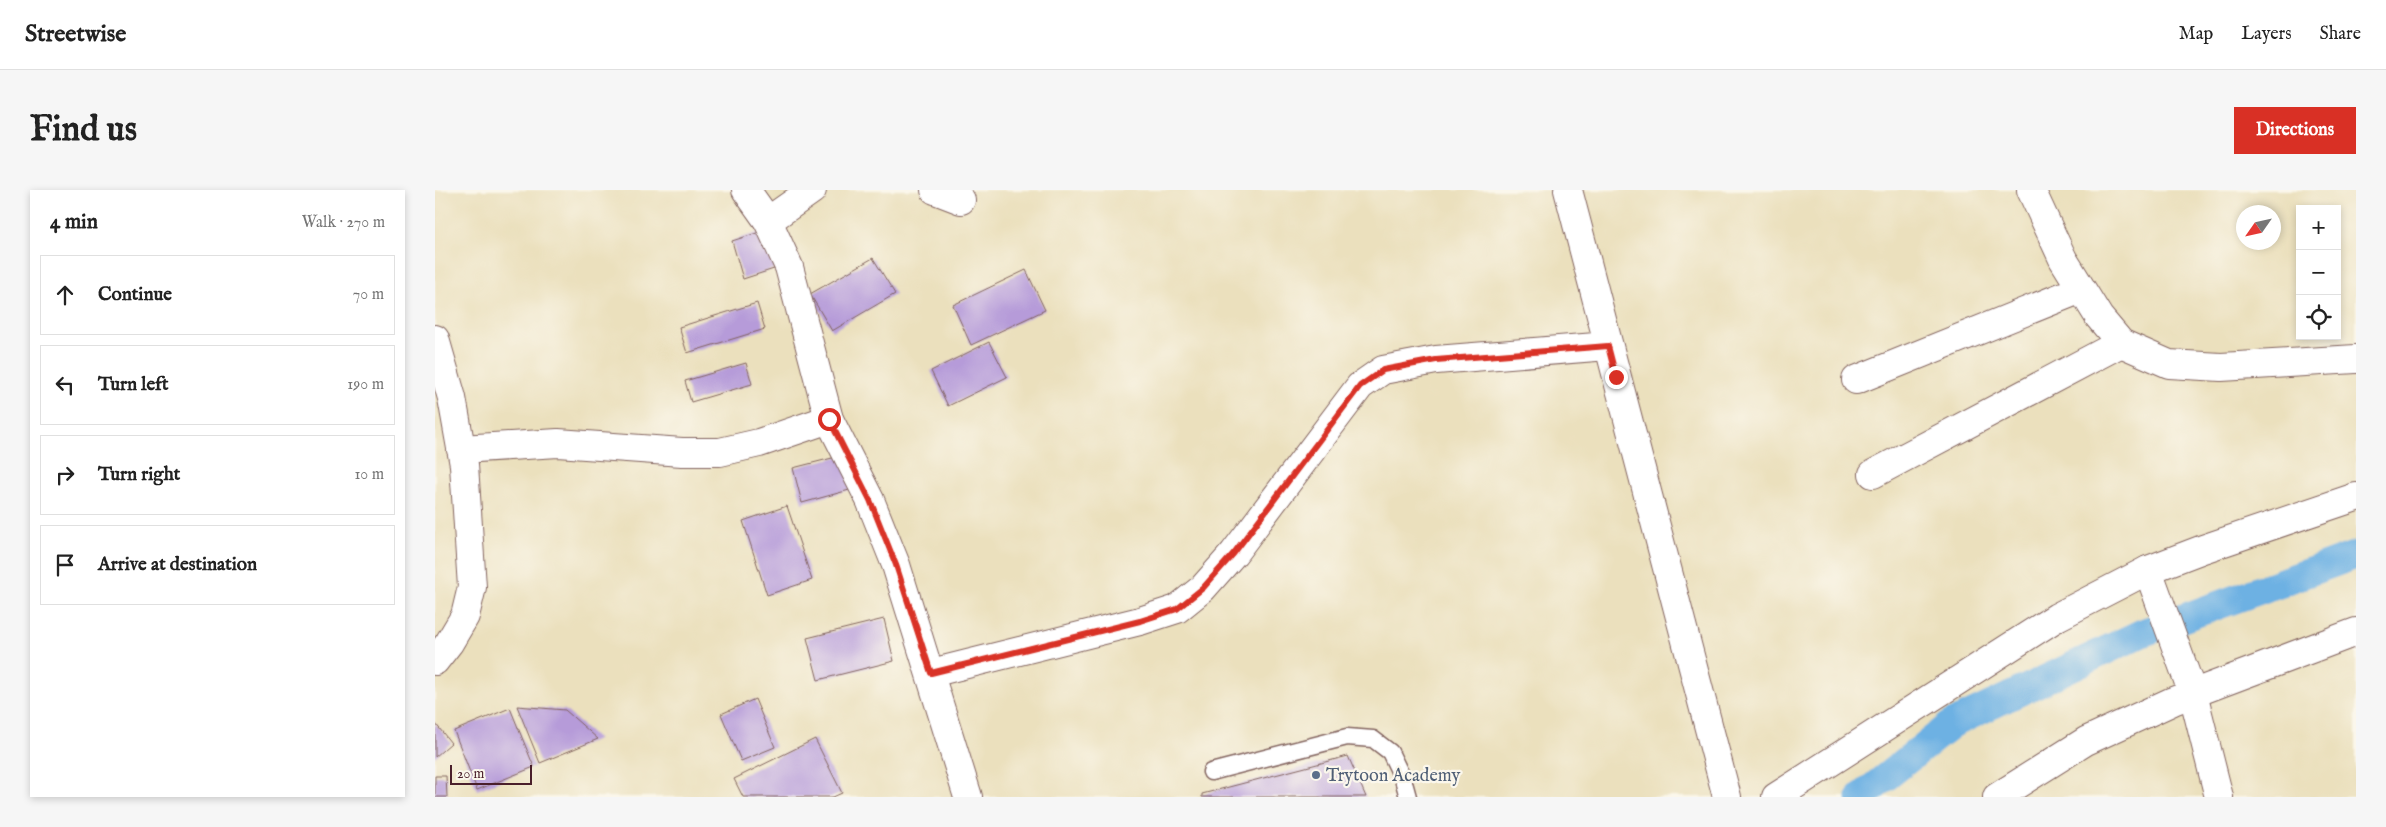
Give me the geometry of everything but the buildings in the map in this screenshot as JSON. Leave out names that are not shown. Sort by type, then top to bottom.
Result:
[{"type":"street","points":[[746,190],[768,221],[789,267],[829,419],[870,500],[896,565],[931,673],[967,796]]},
{"type":"street","points":[[768,221],[812,190]]},
{"type":"street","points":[[935,190],[961,200]]},
{"type":"street","points":[[1567,190],[1727,797]]},
{"type":"street","points":[[2031,190],[2063,259],[2099,318],[2121,343],[2169,364],[2221,367],[2356,359]]},
{"type":"street","points":[[1856,380],[2081,289]]},
{"type":"street","points":[[435,339],[452,398],[464,465],[472,587],[465,616],[449,643],[435,661]]},
{"type":"street","points":[[1873,474],[2121,343]]},
{"type":"street","points":[[931,673],[1140,621],[1177,609],[1203,588],[1234,553],[1360,386],[1383,370],[1436,360],[1608,346]]},
{"type":"street","points":[[461,449],[558,443],[682,452],[720,452],[759,443],[829,419]]},
{"type":"street","points":[[1776,797],[2057,617],[2149,570],[2203,549],[2356,497]]},
{"type":"street","points":[[2149,570],[2189,683],[2219,797]]},
{"type":"street","points":[[1997,797],[2086,741],[2189,683],[2356,632]]},
{"type":"lane","points":[[1211,772],[1347,737],[1373,739],[1390,752],[1403,779],[1408,797]]},
{"type":"waterway","points":[[1861,797],[1952,724],[2142,633],[2356,555]]},
{"type":"place","name":"Trytoon Academy","points":[[1316,775]]},
{"type":"route","points":[[829,419],[870,500],[896,565],[931,673],[1140,621],[1177,609],[1203,588],[1234,553],[1360,386],[1383,370],[1436,360],[1608,346],[1616,377]]}]
